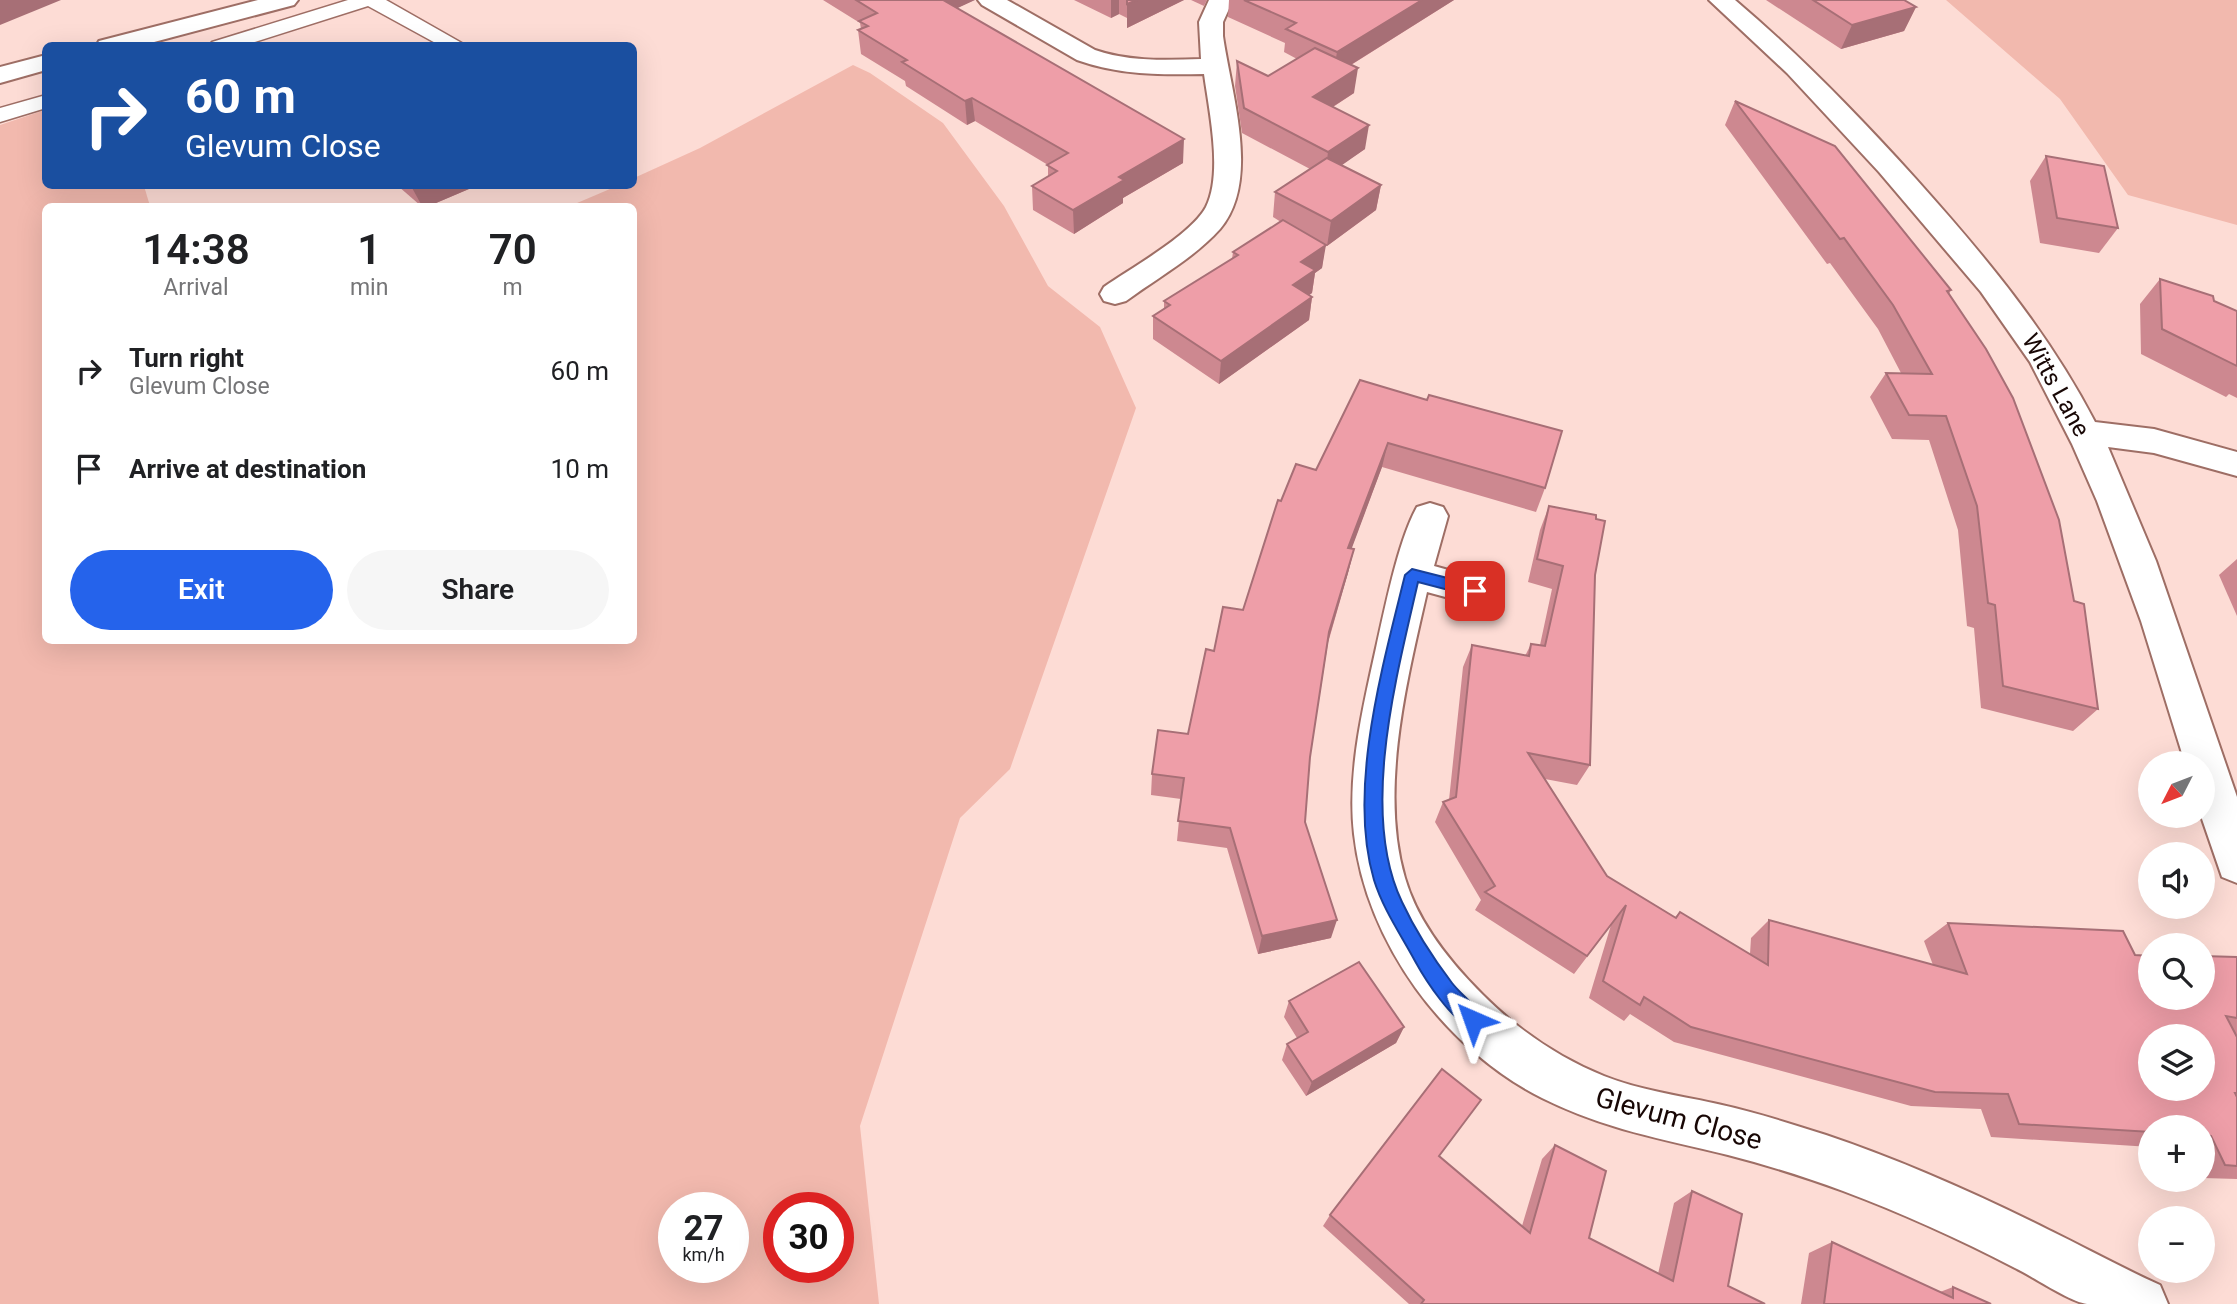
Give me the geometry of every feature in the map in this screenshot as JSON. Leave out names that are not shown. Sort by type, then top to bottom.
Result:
[{"type":"street","points":[[123,42],[286,0]]},
{"type":"street","points":[[990,0],[1102,62],[1135,68],[1214,66]]},
{"type":"street","points":[[1115,293],[1198,234],[1212,219],[1225,198],[1227,158],[1214,66],[1211,22],[1221,0]]},
{"type":"street","name":"Witts Lane","points":[[1721,0],[1812,82],[1990,279],[2028,332],[2083,432],[2110,491],[2160,626],[2237,863]]},
{"type":"street","points":[[0,75],[42,63]]},
{"type":"street","points":[[2083,432],[2154,441],[2237,464]]},
{"type":"street","name":"Glevum Close","points":[[1430,516],[1412,575],[1392,662],[1374,774],[1378,856],[1383,880],[1409,933],[1447,992],[1473,1020],[1527,1064],[1593,1097],[1665,1119],[1738,1134],[1864,1174],[1947,1208],[2141,1304]]},
{"type":"street","points":[[1412,575],[1475,591]]},
{"type":"lane","points":[[232,42],[370,0],[449,42]]},
{"type":"lane","points":[[0,115],[42,101]]},
{"type":"shaded area","points":[[1946,0],[2237,0],[2237,225],[2128,195],[2060,99]]},
{"type":"shaded area","points":[[853,65],[870,73],[943,123],[1004,206],[1048,286],[1100,327],[1136,408],[1010,769],[960,818],[860,1126],[879,1304],[0,1304],[0,125],[42,111],[42,189],[145,189],[149,203],[42,203],[42,644],[637,644],[637,203],[577,203],[610,189],[637,189],[637,177],[700,148]]},
{"type":"building","points":[[856,0],[943,0],[1184,139],[1119,177],[1124,180],[1073,210],[1032,186],[1057,171],[1047,165],[1068,153],[972,98],[965,101],[902,62],[907,60],[858,30],[868,26],[859,21],[877,13]]},
{"type":"building","points":[[1244,0],[1422,0],[1337,52],[1286,29],[1296,23]]},
{"type":"building","points":[[1813,0],[1904,0],[1916,7],[1852,25]]},
{"type":"building","points":[[1315,48],[1358,68],[1313,97],[1369,125],[1328,152],[1244,108],[1237,61],[1268,76]]},
{"type":"building","points":[[1735,101],[1835,146],[1951,290],[1947,291],[1986,349],[2013,398],[2059,520],[2074,601],[2084,604],[2098,709],[2003,686],[1995,605],[1988,603],[1977,506],[1946,416],[1909,415],[1886,373],[1932,374],[1893,305],[1844,238],[1840,239]]},
{"type":"building","points":[[2046,156],[2104,166],[2118,228],[2057,218]]},
{"type":"building","points":[[1327,158],[1381,185],[1331,221],[1275,192]]},
{"type":"building","points":[[1283,220],[1326,245],[1301,262],[1315,270],[1293,285],[1312,297],[1221,361],[1153,316],[1170,305],[1164,301],[1238,255],[1233,252]]},
{"type":"building","points":[[2160,279],[2213,296],[2214,301],[2237,311],[2237,366],[2162,329]]},
{"type":"building","points":[[1360,380],[1427,400],[1429,395],[1562,431],[1545,488],[1388,443],[1348,548],[1354,549],[1329,632],[1310,757],[1305,822],[1337,920],[1262,936],[1230,828],[1178,821],[1184,778],[1152,774],[1158,730],[1188,734],[1206,649],[1214,651],[1223,607],[1243,610],[1278,500],[1281,501],[1296,464],[1316,470]]},
{"type":"building","points":[[1549,506],[1596,515],[1596,519],[1605,521],[1595,575],[1590,765],[1528,753],[1607,876],[1676,918],[1680,912],[1768,965],[1769,920],[1967,974],[1948,923],[2123,931],[2135,955],[2138,955],[2138,1010],[2215,1010],[2215,956],[2237,957],[2237,1018],[2226,1016],[2237,1037],[2237,1166],[2225,1165],[2215,1144],[2215,1115],[2138,1115],[2138,1131],[2019,1124],[2008,1094],[1935,1092],[1691,1027],[1644,997],[1640,1005],[1603,981],[1626,905],[1587,956],[1485,892],[1495,886],[1443,802],[1456,797],[1472,645],[1529,656],[1531,644],[1545,646],[1563,566],[1537,559]]},
{"type":"building","points":[[1359,962],[1404,1027],[1312,1082],[1287,1044],[1308,1032],[1289,1001]]},
{"type":"building","points":[[1442,1069],[1481,1100],[1439,1156],[1530,1233],[1555,1145],[1606,1171],[1589,1238],[1673,1281],[1692,1191],[1742,1214],[1728,1286],[1765,1304],[1421,1304],[1424,1300],[1330,1215]]},
{"type":"building","points":[[1832,1242],[1953,1298],[1953,1287],[1991,1304],[1824,1304]]},
{"type":"route","points":[[1473,1020],[1427,965],[1383,880],[1374,833],[1374,774],[1392,662],[1412,575],[1475,591]]}]
